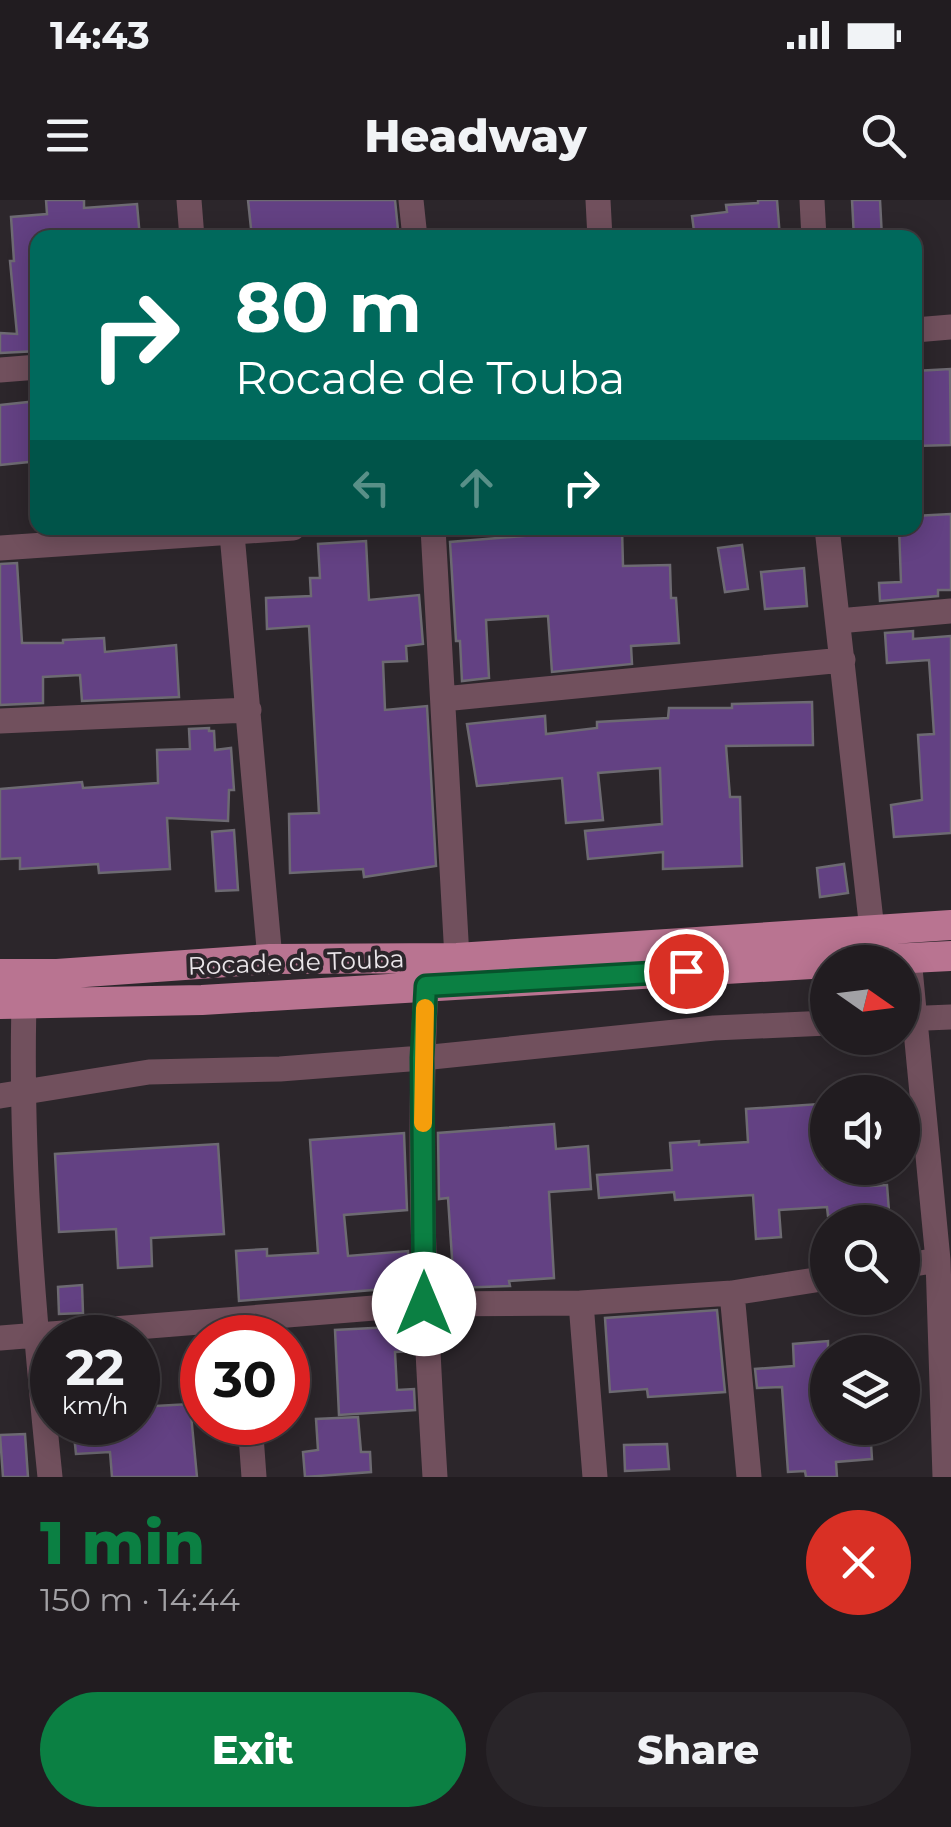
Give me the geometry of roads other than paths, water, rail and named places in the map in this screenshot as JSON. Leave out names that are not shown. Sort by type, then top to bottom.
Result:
[{"type":"main road","name":"Rocade de Touba","points":[[0,974],[75,973],[270,959],[457,958],[951,924]]},
{"type":"main road","name":"Rocade de Touba","points":[[920,957],[951,956]]},
{"type":"main road","name":"Rocade de Touba","points":[[12,1004],[202,1000],[810,964]]},
{"type":"street","points":[[189,200],[191,230]]},
{"type":"street","points":[[412,200],[414,230]]},
{"type":"street","points":[[598,200],[600,230]]},
{"type":"street","points":[[812,200],[814,230]]},
{"type":"street","points":[[922,330],[951,328]]},
{"type":"street","points":[[0,370],[30,368]]},
{"type":"street","points":[[0,548],[215,535]]},
{"type":"street","points":[[232,535],[270,959]]},
{"type":"street","points":[[433,535],[457,958]]},
{"type":"street","points":[[828,535],[872,930]]},
{"type":"street","points":[[838,621],[951,611]]},
{"type":"street","points":[[443,699],[843,660]]},
{"type":"street","points":[[0,721],[249,710]]},
{"type":"street","points":[[426,986],[422,1058],[424,1304],[435,1477]]},
{"type":"street","points":[[12,1004],[11,1094],[34,1315]]},
{"type":"street","points":[[920,1018],[951,1017]]},
{"type":"street","points":[[11,1094],[150,1072],[422,1058],[714,1028],[810,1024]]},
{"type":"street","points":[[912,1055],[938,1260],[945,1477]]},
{"type":"street","points":[[920,1263],[938,1260]]},
{"type":"street","points":[[310,1318],[424,1304],[582,1304],[732,1293],[810,1281]]},
{"type":"street","points":[[732,1293],[748,1477]]},
{"type":"street","points":[[582,1304],[595,1477]]},
{"type":"street","points":[[0,1338],[30,1336]]},
{"type":"street","points":[[47,1445],[50,1477]]},
{"type":"street","points":[[252,1445],[254,1477]]}]
